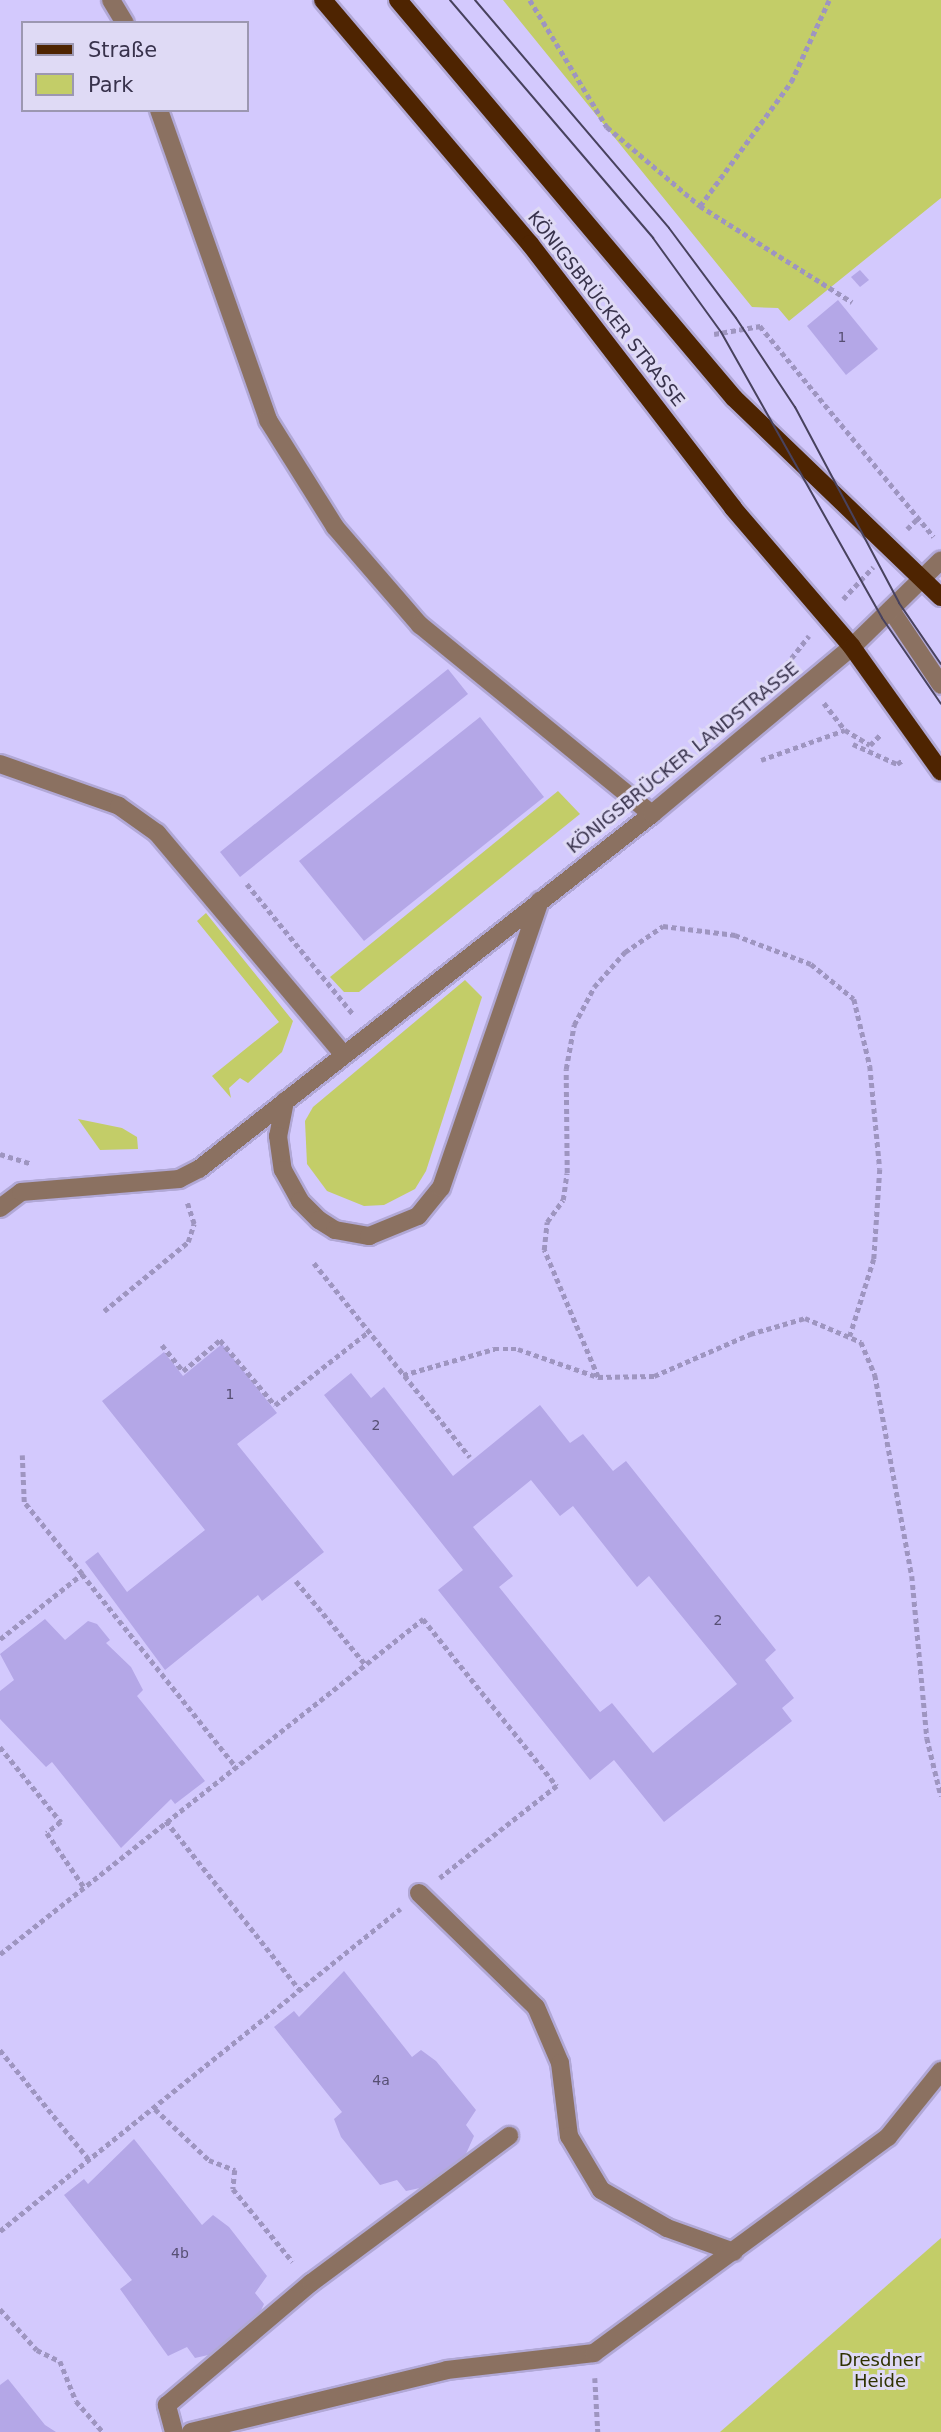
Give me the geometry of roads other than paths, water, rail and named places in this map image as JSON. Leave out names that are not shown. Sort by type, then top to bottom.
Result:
[{"type":"main road","name":"KÖNIGSBRÜCKER STRASSE","points":[[323,0],[530,244],[733,508],[852,646]]},
{"type":"main road","name":"KÖNIGSBRÜCKER STRASSE","points":[[398,0],[733,398],[923,579]]},
{"type":"main road","points":[[923,579],[941,597]]},
{"type":"main road","points":[[852,646],[941,772]]},
{"type":"street","points":[[111,0],[124,21]]},
{"type":"street","points":[[160,112],[268,420],[335,527],[420,625],[652,814]]},
{"type":"street","name":"KÖNIGSBRÜCKER LANDSTRASSE","points":[[0,1208],[21,1192],[179,1179],[285,1101],[652,814],[852,646],[941,560]]},
{"type":"street","points":[[891,610],[941,685]]},
{"type":"street","points":[[0,765],[119,806],[157,833],[344,1055]]},
{"type":"street","points":[[285,1101],[278,1136],[282,1170],[300,1201],[319,1220],[335,1230],[369,1236],[418,1216],[441,1188],[540,901]]},
{"type":"street","points":[[419,1894],[536,2007],[560,2063],[569,2136],[601,2190],[667,2228],[734,2252]]},
{"type":"street","points":[[191,2432],[447,2370],[594,2353],[888,2137],[941,2071]]},
{"type":"street","points":[[174,2432],[167,2405],[311,2283],[509,2136]]},
{"type":"tram line","points":[[450,0],[653,238],[721,332],[882,618],[941,704]]},
{"type":"tram line","points":[[475,0],[669,228],[736,318],[795,407],[899,603],[941,664]]},
{"type":"park label","name":"Dresdner Heide","points":[[880,2371]]}]
